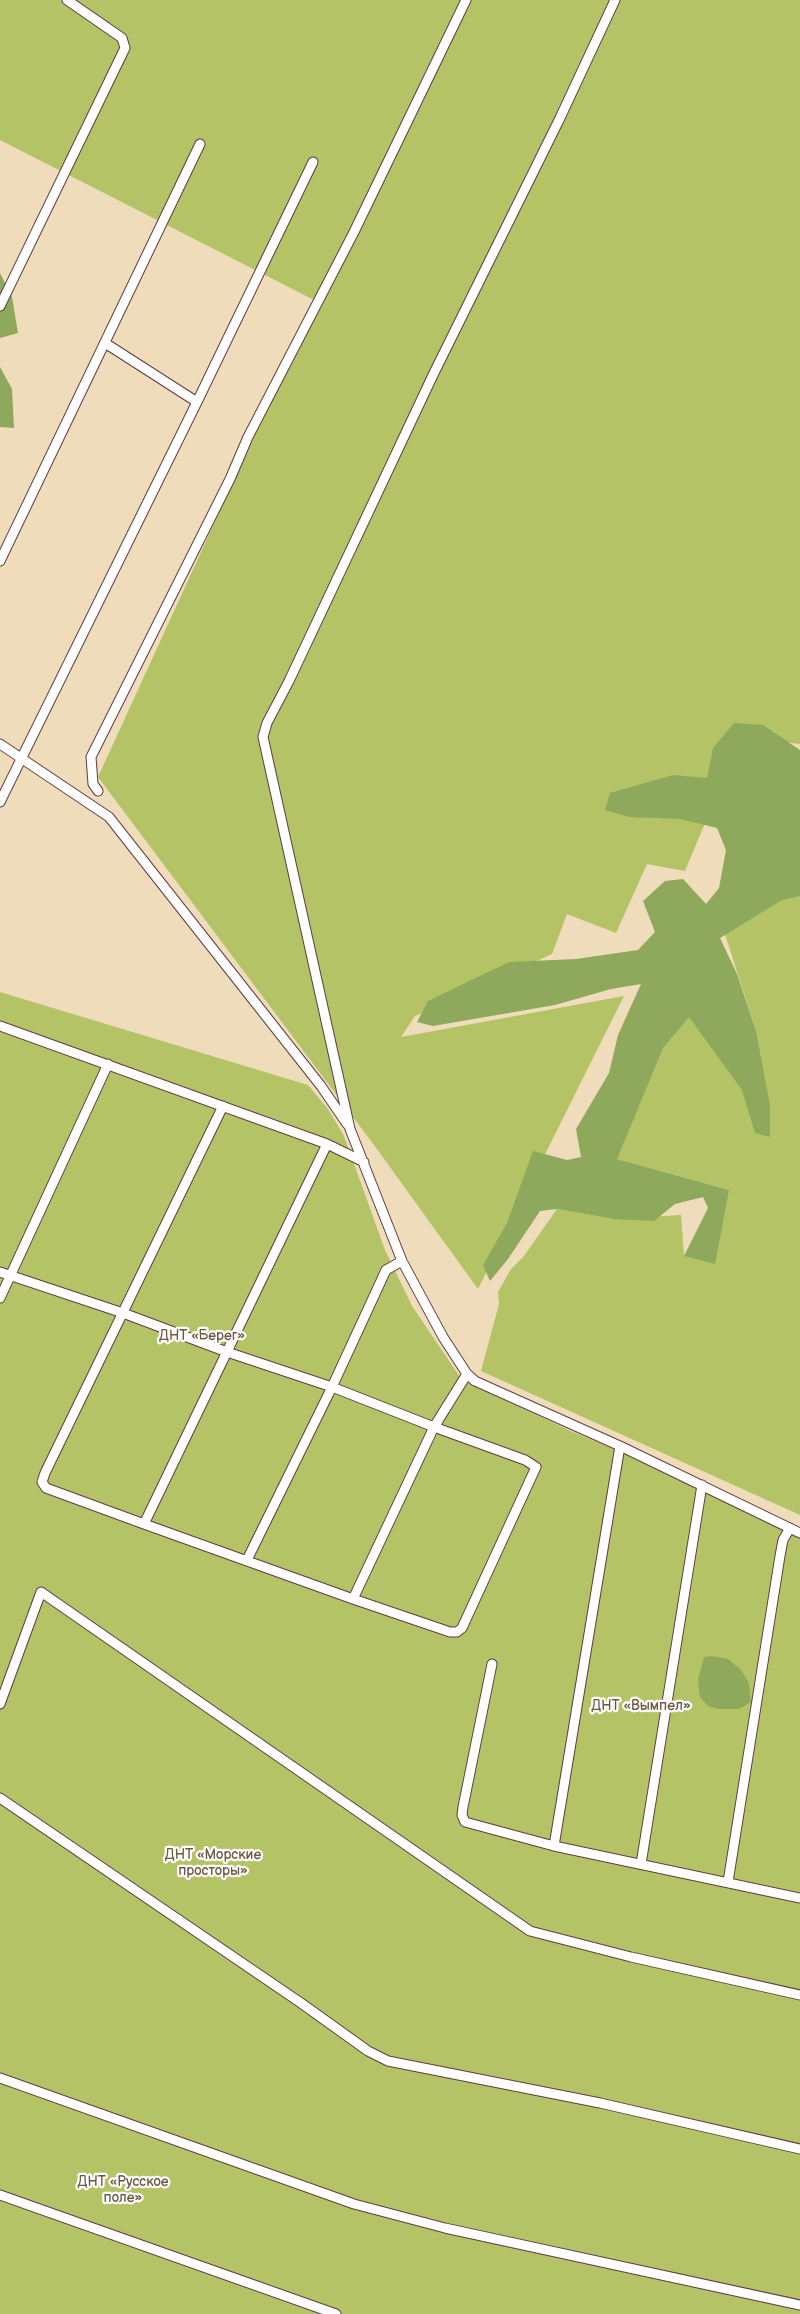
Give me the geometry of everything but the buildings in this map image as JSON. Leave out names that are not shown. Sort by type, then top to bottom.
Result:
[{"type":"street","points":[[0,306],[125,48],[122,38],[67,0]]},
{"type":"street","points":[[98,791],[93,784],[91,758],[230,479],[248,436],[354,232],[466,0]]},
{"type":"street","points":[[615,0],[560,118],[433,375],[289,681],[267,723],[263,736],[350,1129],[402,1261],[443,1337],[467,1374],[475,1381],[620,1446],[800,1533]]},
{"type":"street","points":[[0,562],[200,144]]},
{"type":"street","points":[[0,802],[313,162]]},
{"type":"street","points":[[106,343],[197,402]]},
{"type":"street","points":[[0,744],[108,817],[321,1086],[350,1129]]},
{"type":"street","points":[[1,1029],[108,1064],[327,1144],[364,1162]]},
{"type":"street","points":[[0,1298],[4,1274],[108,1064]]},
{"type":"street","points":[[4,1274],[123,1313],[227,1352],[332,1387],[525,1460],[536,1467],[462,1628],[457,1632],[353,1599],[144,1524],[46,1488],[42,1482],[45,1473],[123,1313],[223,1106]]},
{"type":"street","points":[[144,1524],[327,1144]]},
{"type":"street","points":[[247,1560],[332,1387],[386,1270],[402,1261]]},
{"type":"street","points":[[353,1599],[434,1427],[467,1374]]},
{"type":"street","points":[[554,1846],[620,1446]]},
{"type":"street","points":[[641,1864],[702,1485]]},
{"type":"street","points":[[728,1882],[780,1556],[783,1540],[790,1528]]},
{"type":"street","points":[[0,1704],[41,1592],[530,1931],[631,1957],[800,1995]]},
{"type":"street","points":[[492,1664],[462,1815],[465,1822],[554,1846],[800,1898]]},
{"type":"street","points":[[0,1798],[301,2003],[368,2051],[388,2061],[600,2103],[800,2149]]},
{"type":"street","points":[[0,2078],[354,2204],[446,2228],[800,2305]]},
{"type":"street","points":[[0,2195],[336,2314]]},
{"type":"green space","points":[[0,0],[800,0],[800,744],[741,737],[685,871],[647,864],[616,933],[567,914],[552,954],[415,1016],[401,1037],[624,996],[478,1289],[374,1145],[98,777],[316,301],[0,140]]},
{"type":"green space","points":[[0,273],[12,297],[18,333],[0,338]]},
{"type":"green space","points":[[0,367],[12,389],[14,428],[0,427]]},
{"type":"green space","points":[[734,723],[763,725],[800,750],[800,896],[782,900],[720,938],[737,974],[756,1031],[770,1106],[770,1137],[755,1133],[742,1090],[689,1017],[663,1048],[617,1159],[729,1190],[715,1264],[684,1256],[708,1208],[703,1197],[675,1204],[654,1221],[613,1219],[557,1209],[540,1211],[508,1259],[490,1281],[483,1265],[507,1223],[533,1151],[567,1160],[581,1157],[576,1129],[609,1073],[618,1035],[641,984],[611,989],[555,1005],[433,1026],[417,1022],[428,1001],[509,962],[576,959],[638,950],[655,932],[643,901],[665,881],[683,879],[706,904],[719,888],[726,850],[717,828],[680,819],[629,817],[605,810],[610,793],[673,775],[707,778],[713,748]]},
{"type":"green space","points":[[791,888],[800,892],[800,1515],[481,1371],[499,1304],[498,1292],[511,1269],[524,1256],[557,1209],[613,1219],[681,1215],[684,1256],[729,1190],[617,1159],[653,1055],[688,1005],[756,1031],[723,928]]},
{"type":"green space","points":[[0,992],[308,1085],[328,1109],[344,1136],[385,1250],[412,1306],[462,1380],[573,1432],[612,1448],[800,1538],[800,2314],[0,2314]]},
{"type":"green space","points":[[712,1656],[728,1659],[741,1670],[749,1683],[751,1702],[739,1709],[718,1709],[708,1706],[700,1697],[698,1680],[704,1657]]},
{"type":"park label","name":"ДНТ «Берег»","points":[[202,1336]]},
{"type":"park label","name":"ДНТ «Вымпел»","points":[[641,1706]]},
{"type":"park label","name":"ДНТ «Морские просторы»","points":[[213,1864]]},
{"type":"park label","name":"ДНТ «Русское поле»","points":[[123,2190]]}]
